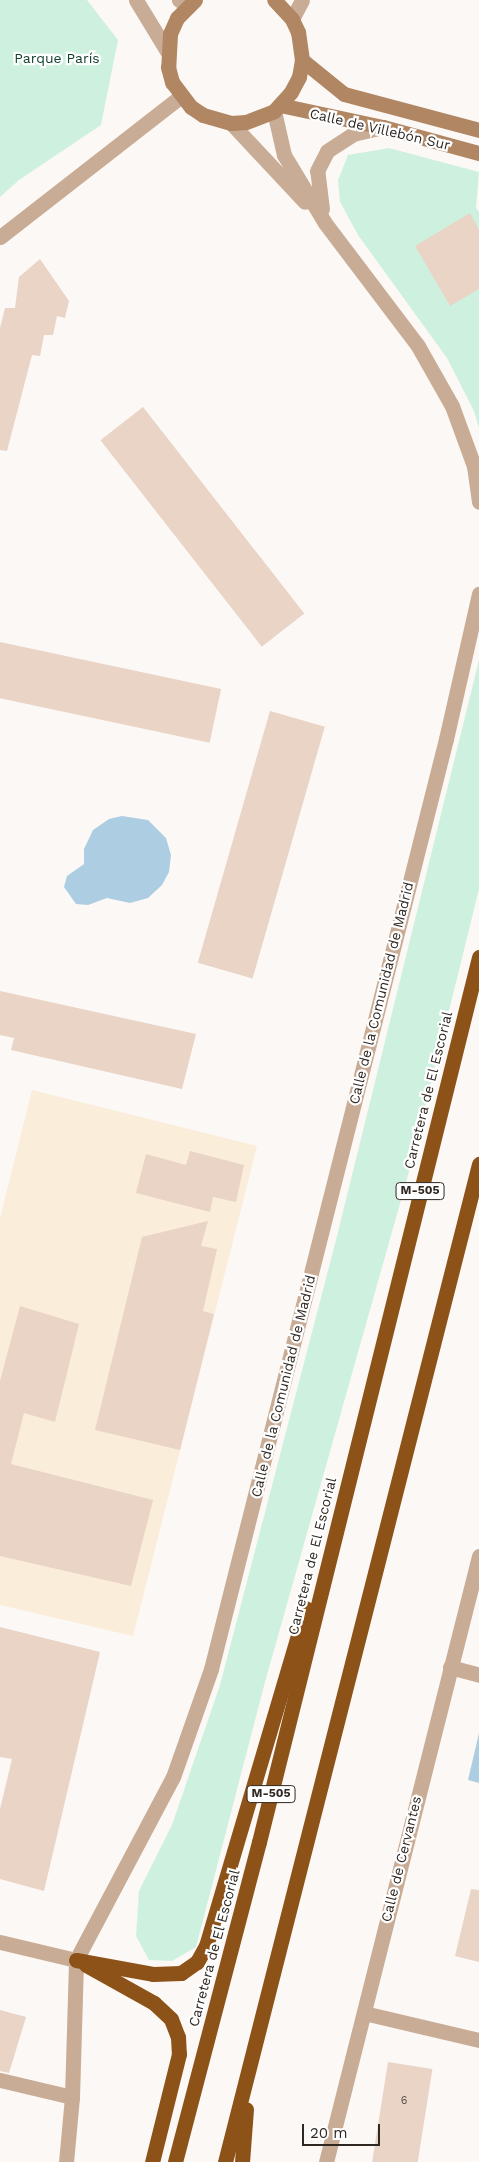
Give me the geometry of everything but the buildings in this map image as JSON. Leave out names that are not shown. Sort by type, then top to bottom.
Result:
[{"type":"highway","name":"Carretera de El Escorial","points":[[175,2162],[259,1842],[360,1425],[479,957]]},
{"type":"highway","name":"M-505","points":[[224,2162],[479,1164]]},
{"type":"highway","name":"M-505","points":[[76,1960],[153,1974],[181,1973],[197,1962],[206,1946],[360,1425]]},
{"type":"highway","points":[[76,1960],[154,2003],[171,2019],[178,2037],[179,2054],[152,2162]]},
{"type":"highway","name":"M-505","points":[[242,2162],[248,2072]]},
{"type":"street","points":[[136,0],[167,51],[172,82],[180,96],[203,115],[231,123],[260,118],[277,108],[291,92],[302,60],[298,32],[292,19],[274,0]]},
{"type":"street","points":[[292,19],[302,0]]},
{"type":"street","points":[[167,51],[177,18],[188,2]]},
{"type":"street","name":"Calle de Villebón Sur","points":[[302,60],[344,94],[479,130]]},
{"type":"street","points":[[0,237],[180,96]]},
{"type":"street","points":[[277,108],[284,155],[325,223],[418,346],[448,399],[474,466],[479,502]]},
{"type":"street","name":"Calle de Villebón Sur","points":[[277,108],[383,127],[479,153]]},
{"type":"street","points":[[231,123],[325,223]]},
{"type":"street","points":[[325,223],[317,171],[327,150],[353,134],[383,127]]},
{"type":"street","name":"Calle de la Comunidad de Madrid","points":[[66,2162],[72,2097],[76,1960],[172,1776],[211,1669],[446,739],[479,594]]},
{"type":"street","name":"Calle de Cervantes","points":[[326,2162],[479,1556]]},
{"type":"street","points":[[450,1667],[479,1675]]},
{"type":"street","points":[[0,1942],[76,1960]]},
{"type":"street","points":[[364,2013],[479,2040]]},
{"type":"street","points":[[0,2080],[72,2097]]},
{"type":"shaded area","points":[[32,1090],[257,1146],[133,1636],[0,1605],[0,1218]]},
{"type":"green space","name":"Parque París","points":[[0,0],[87,0],[118,40],[101,125],[19,180],[0,197]]},
{"type":"green space","points":[[389,148],[479,172],[476,208],[479,212],[479,428],[474,411],[447,358],[358,235],[340,202],[338,180],[348,155]]},
{"type":"green space","points":[[479,660],[479,889],[412,1161],[265,1682],[196,1947],[172,1961],[149,1960],[136,1936],[139,1891],[172,1825],[220,1685],[336,1240]]},
{"type":"water","points":[[122,816],[148,820],[166,838],[171,855],[169,872],[162,885],[148,898],[130,903],[107,898],[88,905],[76,904],[64,887],[67,876],[84,864],[84,849],[93,830],[109,819]]},
{"type":"water","points":[[479,1733],[479,1783],[468,1780]]}]
